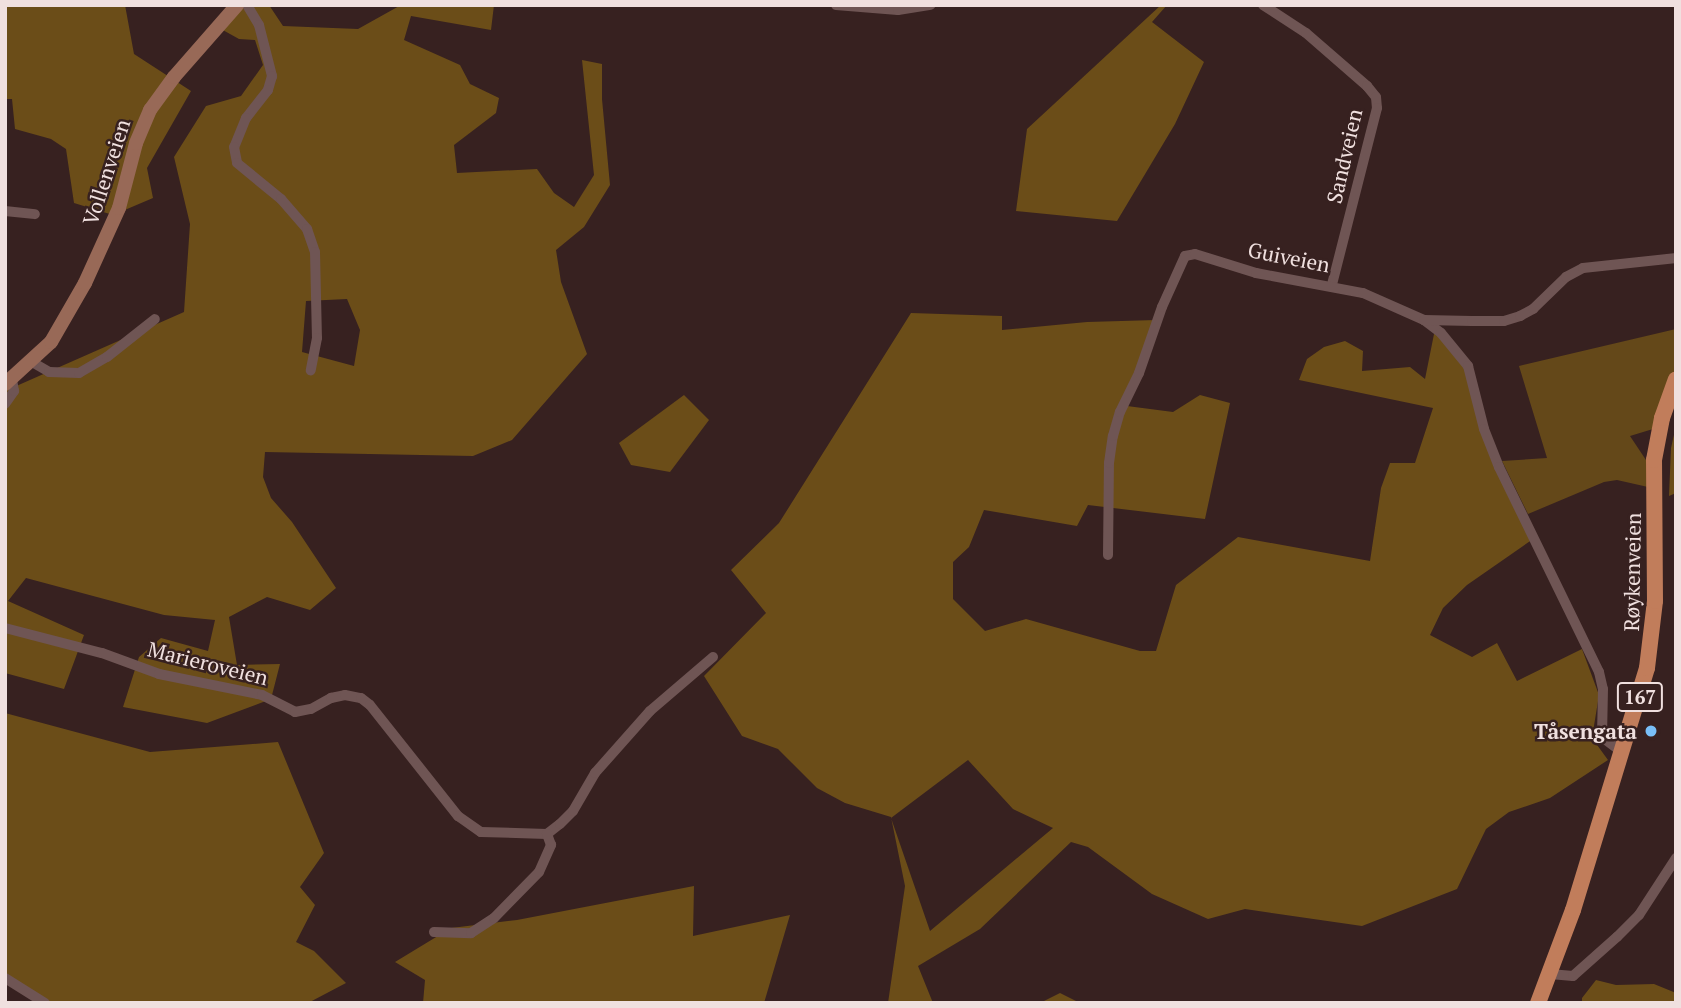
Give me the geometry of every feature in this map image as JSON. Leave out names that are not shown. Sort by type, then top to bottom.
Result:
[{"type":"main road","name":"Vollenveien","points":[[8,382],[32,362],[57,334],[97,258],[119,208],[136,143],[150,110],[174,77],[237,5]]},
{"type":"main road","name":"Røykenveien","points":[[1538,1003],[1550,974],[1642,689],[1653,633],[1654,460],[1662,418],[1676,379]]},
{"type":"street","points":[[247,5],[259,24],[272,76],[268,90],[246,118],[233,147],[237,163],[281,199],[307,229],[315,252],[317,338],[311,370]]},
{"type":"street","points":[[836,5],[898,10],[931,5]]},
{"type":"street","name":"Sandveien","points":[[1263,5],[1306,33],[1376,97],[1377,108],[1332,285]]},
{"type":"street","points":[[5,211],[35,214]]},
{"type":"street","name":"Guiveien","points":[[1108,555],[1109,463],[1113,436],[1181,261],[1195,254],[1256,273],[1332,285],[1363,293],[1423,320],[1504,321],[1533,309],[1566,277],[1583,268],[1676,258]]},
{"type":"street","points":[[32,362],[48,372],[79,373],[107,357],[155,319]]},
{"type":"street","points":[[1423,320],[1441,333],[1468,366],[1484,429],[1499,467],[1600,672],[1603,689],[1602,737],[1623,753]]},
{"type":"street","points":[[5,404],[14,391],[8,382]]},
{"type":"street","name":"Marieroveien","points":[[5,628],[102,653],[159,674],[262,695],[296,712],[311,709],[331,698],[345,695],[360,698],[370,705],[458,816],[471,827],[481,832],[547,834]]},
{"type":"street","points":[[434,932],[471,933],[494,918],[539,872],[551,845],[547,834],[573,811],[595,773],[668,692],[713,657]]},
{"type":"street","points":[[1550,974],[1573,976],[1617,937],[1639,915],[1676,858]]},
{"type":"street","points":[[5,978],[45,1003]]},
{"type":"shaded area","points":[[5,5],[125,5],[134,54],[191,91],[147,168],[153,198],[113,215],[74,203],[66,149],[51,139],[15,129],[12,99],[5,99]]},
{"type":"shaded area","points":[[244,5],[269,5],[283,26],[358,29],[401,5],[494,5],[491,30],[411,16],[404,40],[460,65],[470,84],[499,98],[496,113],[454,145],[457,173],[537,169],[554,193],[574,207],[594,175],[582,60],[602,64],[602,99],[610,185],[584,227],[556,250],[561,282],[587,354],[512,440],[473,456],[265,452],[263,477],[271,498],[292,522],[336,588],[310,610],[267,597],[229,617],[237,665],[280,664],[271,699],[207,723],[123,707],[139,657],[161,638],[208,651],[215,620],[164,615],[26,578],[8,601],[84,635],[64,689],[5,673],[5,391],[184,312],[190,224],[174,157],[206,106],[241,96],[263,65],[255,40],[239,39],[221,29]],"holes":[[[347,299],[360,330],[354,366],[302,352],[306,301]]]},
{"type":"shaded area","points":[[1161,5],[1167,5],[1152,22],[1204,62],[1175,124],[1117,221],[1016,211],[1027,129]]},
{"type":"shaded area","points":[[911,313],[1002,316],[1002,330],[1087,322],[1156,320],[1127,406],[1173,412],[1200,395],[1230,403],[1205,519],[1088,505],[1077,526],[984,510],[969,547],[953,562],[953,599],[985,631],[1026,619],[1140,651],[1156,651],[1176,585],[1238,537],[1370,561],[1381,488],[1390,463],[1415,463],[1433,408],[1299,380],[1307,359],[1324,347],[1345,341],[1363,351],[1362,371],[1410,367],[1425,379],[1435,329],[1468,369],[1488,437],[1536,537],[1467,585],[1443,608],[1430,635],[1472,657],[1497,643],[1517,681],[1582,649],[1599,695],[1592,738],[1608,760],[1550,798],[1509,812],[1486,829],[1457,889],[1362,926],[1245,909],[1208,919],[1152,894],[1088,847],[1071,842],[980,929],[918,966],[933,1003],[888,1003],[905,886],[891,819],[930,931],[1053,828],[1013,809],[968,760],[891,818],[845,803],[817,788],[778,749],[742,736],[704,676],[766,613],[731,570],[779,523]]},
{"type":"shaded area","points":[[1676,329],[1676,367],[1660,403],[1653,429],[1630,436],[1648,463],[1648,487],[1617,480],[1604,482],[1528,514],[1502,461],[1547,458],[1519,366]]},
{"type":"shaded area","points":[[684,395],[709,420],[670,472],[631,465],[619,443]]},
{"type":"shaded area","points":[[1676,426],[1676,493],[1669,496],[1671,448]]},
{"type":"shaded area","points":[[5,713],[150,752],[278,742],[324,853],[300,887],[315,905],[296,942],[314,951],[346,983],[308,1003],[37,1003],[5,979]]},
{"type":"shaded area","points":[[694,886],[693,936],[790,915],[764,1003],[423,1003],[425,980],[395,962],[451,928],[517,920]]},
{"type":"shaded area","points":[[1596,980],[1616,985],[1654,984],[1676,993],[1676,1003],[1582,1003],[1582,998]]},
{"type":"shaded area","points":[[1060,993],[1080,1003],[1040,1003]]},
{"type":"place","name":"Tåsengata","points":[[1651,731]]}]
